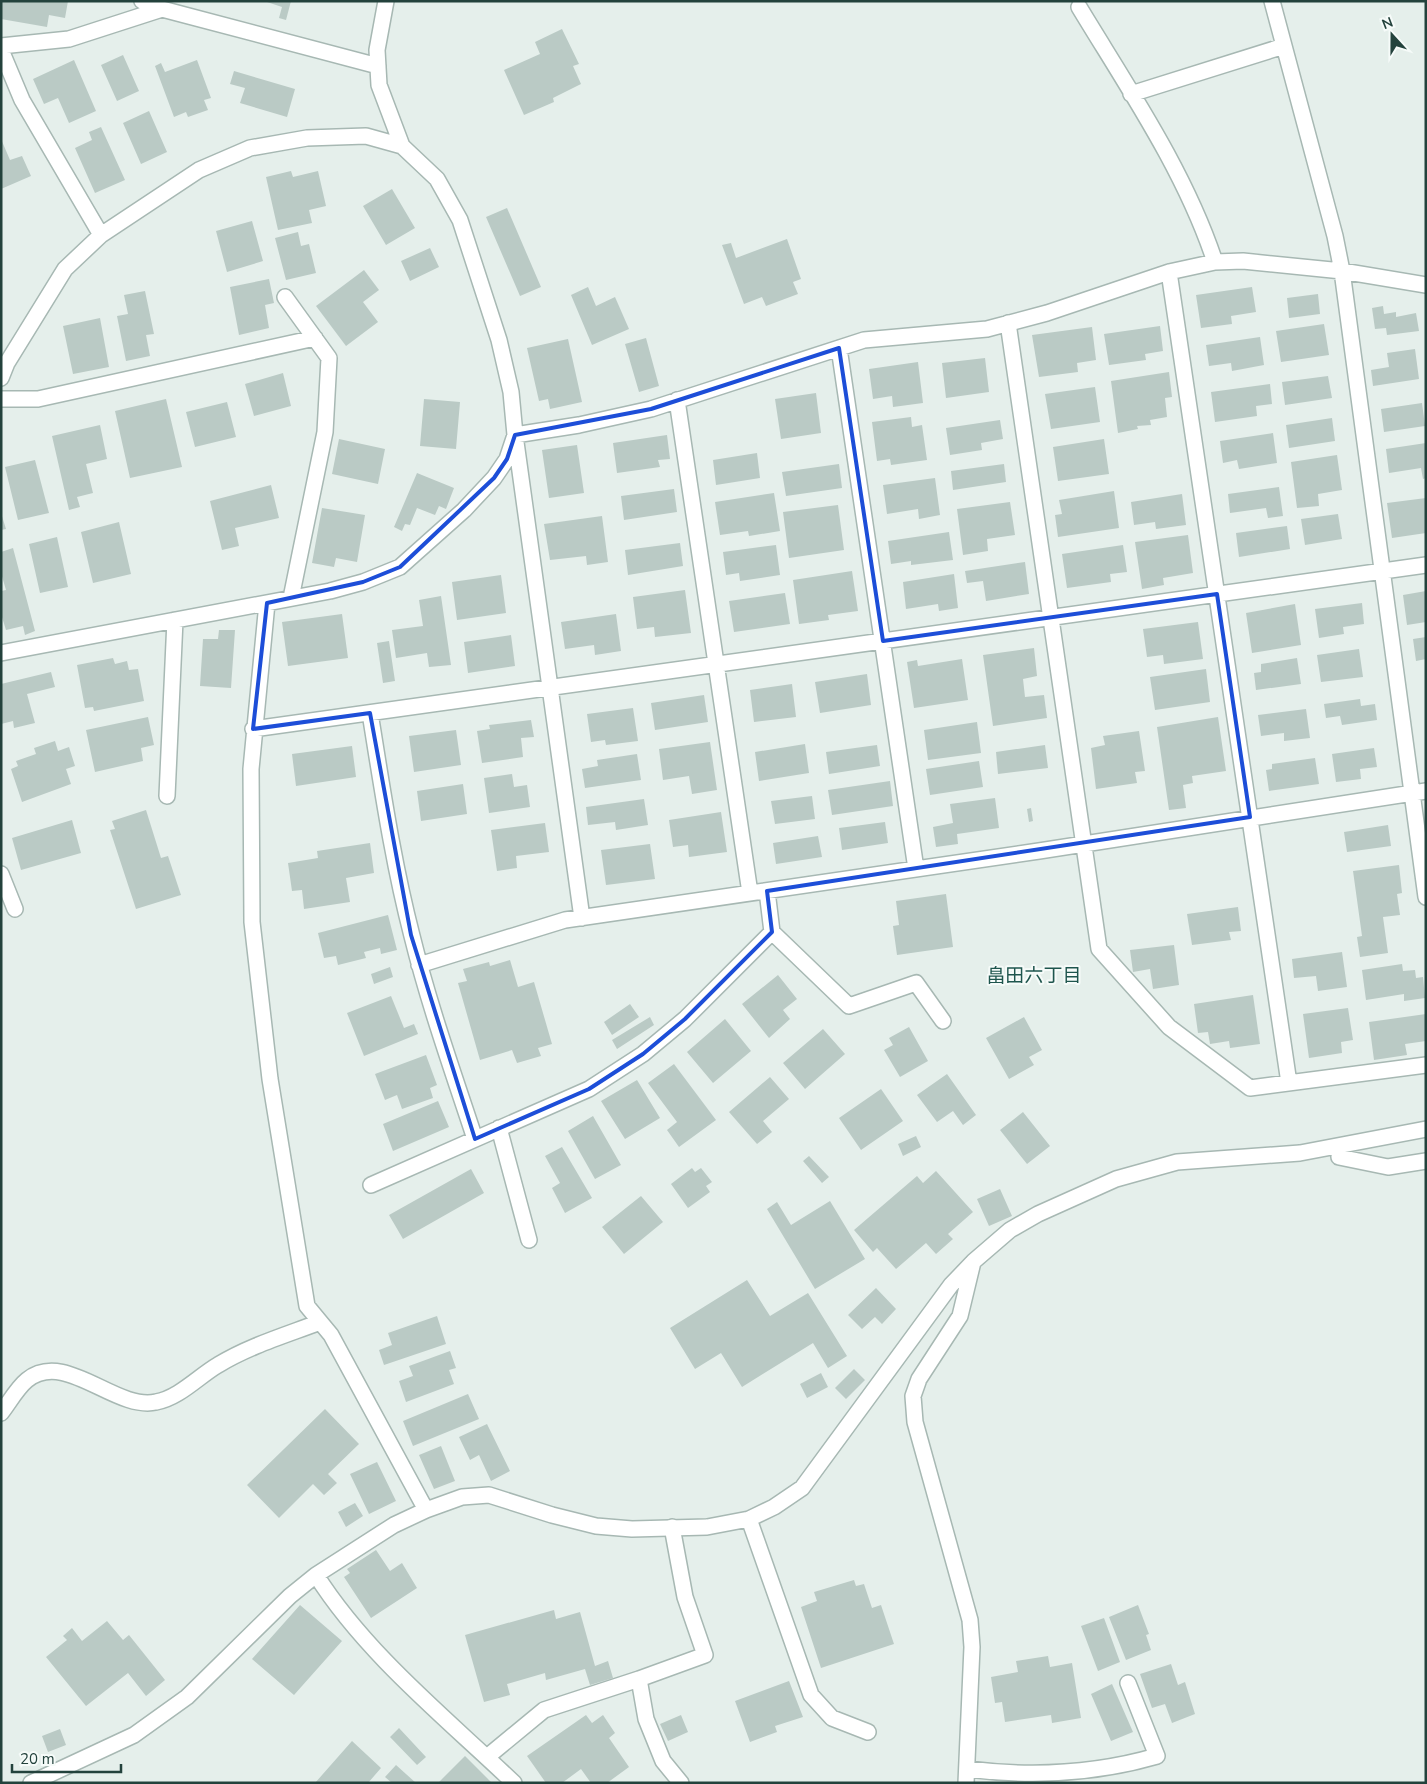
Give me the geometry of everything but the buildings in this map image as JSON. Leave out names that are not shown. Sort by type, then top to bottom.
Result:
[{"type":"street","points":[[142,1],[162,9],[378,66]]},
{"type":"street","points":[[386,1],[377,50],[379,84],[402,146],[437,179],[460,220],[499,340],[511,392],[515,435],[582,918]]},
{"type":"street","points":[[1272,1],[1335,236],[1342,271],[1383,572],[1419,792],[1426,897]]},
{"type":"street","points":[[1079,7],[1132,94],[1200,223],[1215,262]]},
{"type":"street","points":[[101,235],[22,100],[1,48],[69,39],[162,9]]},
{"type":"street","points":[[1132,94],[1284,46]]},
{"type":"street","points":[[1,378],[8,363],[65,269],[101,235],[199,170],[250,148],[307,138],[366,136],[402,146]]},
{"type":"street","points":[[515,435],[579,425],[677,400],[864,340],[987,329],[1108,294],[1170,272],[1215,262],[1243,261],[1342,271],[1426,285]]},
{"type":"street","points":[[1170,272],[1289,1083]]},
{"type":"street","points":[[285,298],[330,358],[325,432],[291,598]]},
{"type":"street","points":[[1008,323],[1099,949],[1170,1027],[1250,1088],[1426,1066]]},
{"type":"street","points":[[1,399],[38,399],[315,338]]},
{"type":"street","points":[[840,348],[916,869]]},
{"type":"street","points":[[677,400],[750,893]]},
{"type":"street","points":[[1,653],[291,598],[363,582],[400,567],[464,510],[494,478],[507,460],[515,435]]},
{"type":"street","points":[[253,729],[1426,565]]},
{"type":"street","points":[[267,603],[250,769],[252,922],[269,1070],[307,1306],[331,1335],[426,1510]]},
{"type":"street","points":[[167,796],[175,620]]},
{"type":"street","points":[[370,713],[392,842],[419,964],[474,1139]]},
{"type":"street","points":[[419,964],[565,920],[1084,844],[1419,792]]},
{"type":"street","points":[[1,874],[15,909]]},
{"type":"street","points":[[767,891],[772,932],[849,1006],[916,983],[943,1021]]},
{"type":"street","points":[[371,1185],[589,1088],[643,1054],[685,1019],[772,932]]},
{"type":"street","points":[[499,1128],[529,1240]]},
{"type":"street","points":[[31,1783],[134,1735],[187,1697],[290,1596],[316,1575],[394,1525],[426,1510],[462,1497],[489,1495],[552,1516],[596,1526],[632,1529],[707,1527],[749,1519],[774,1507],[802,1488],[951,1285],[974,1261],[1010,1230],[1038,1214],[1116,1179],[1177,1162],[1300,1153],[1426,1129]]},
{"type":"street","points":[[1339,1157],[1388,1167],[1426,1161]]},
{"type":"street","points":[[974,1261],[960,1316],[919,1379],[913,1396],[915,1422],[970,1620],[972,1647],[966,1776],[1068,1773],[1132,1763],[1158,1756],[1128,1683]]},
{"type":"street","points":[[1,1413],[27,1380],[44,1373],[57,1371],[141,1403],[157,1402],[180,1391],[217,1365],[242,1352],[320,1322]]},
{"type":"street","points":[[749,1519],[811,1695],[832,1718],[868,1732]]},
{"type":"street","points":[[486,1757],[544,1710],[705,1655],[685,1597],[672,1527]]},
{"type":"street","points":[[316,1575],[333,1602],[365,1640],[514,1783]]},
{"type":"street","points":[[639,1679],[646,1718],[663,1761],[681,1783]]},
{"type":"highlighted area","points":[[839,348],[883,641],[1217,594],[1250,817],[767,891],[772,932],[685,1019],[643,1054],[589,1089],[475,1139],[411,935],[370,713],[253,729],[267,603],[363,582],[400,567],[494,478],[507,459],[515,435],[651,409]]},
{"type":"district","name":"畠田六丁目","points":[[1034,975]]}]
